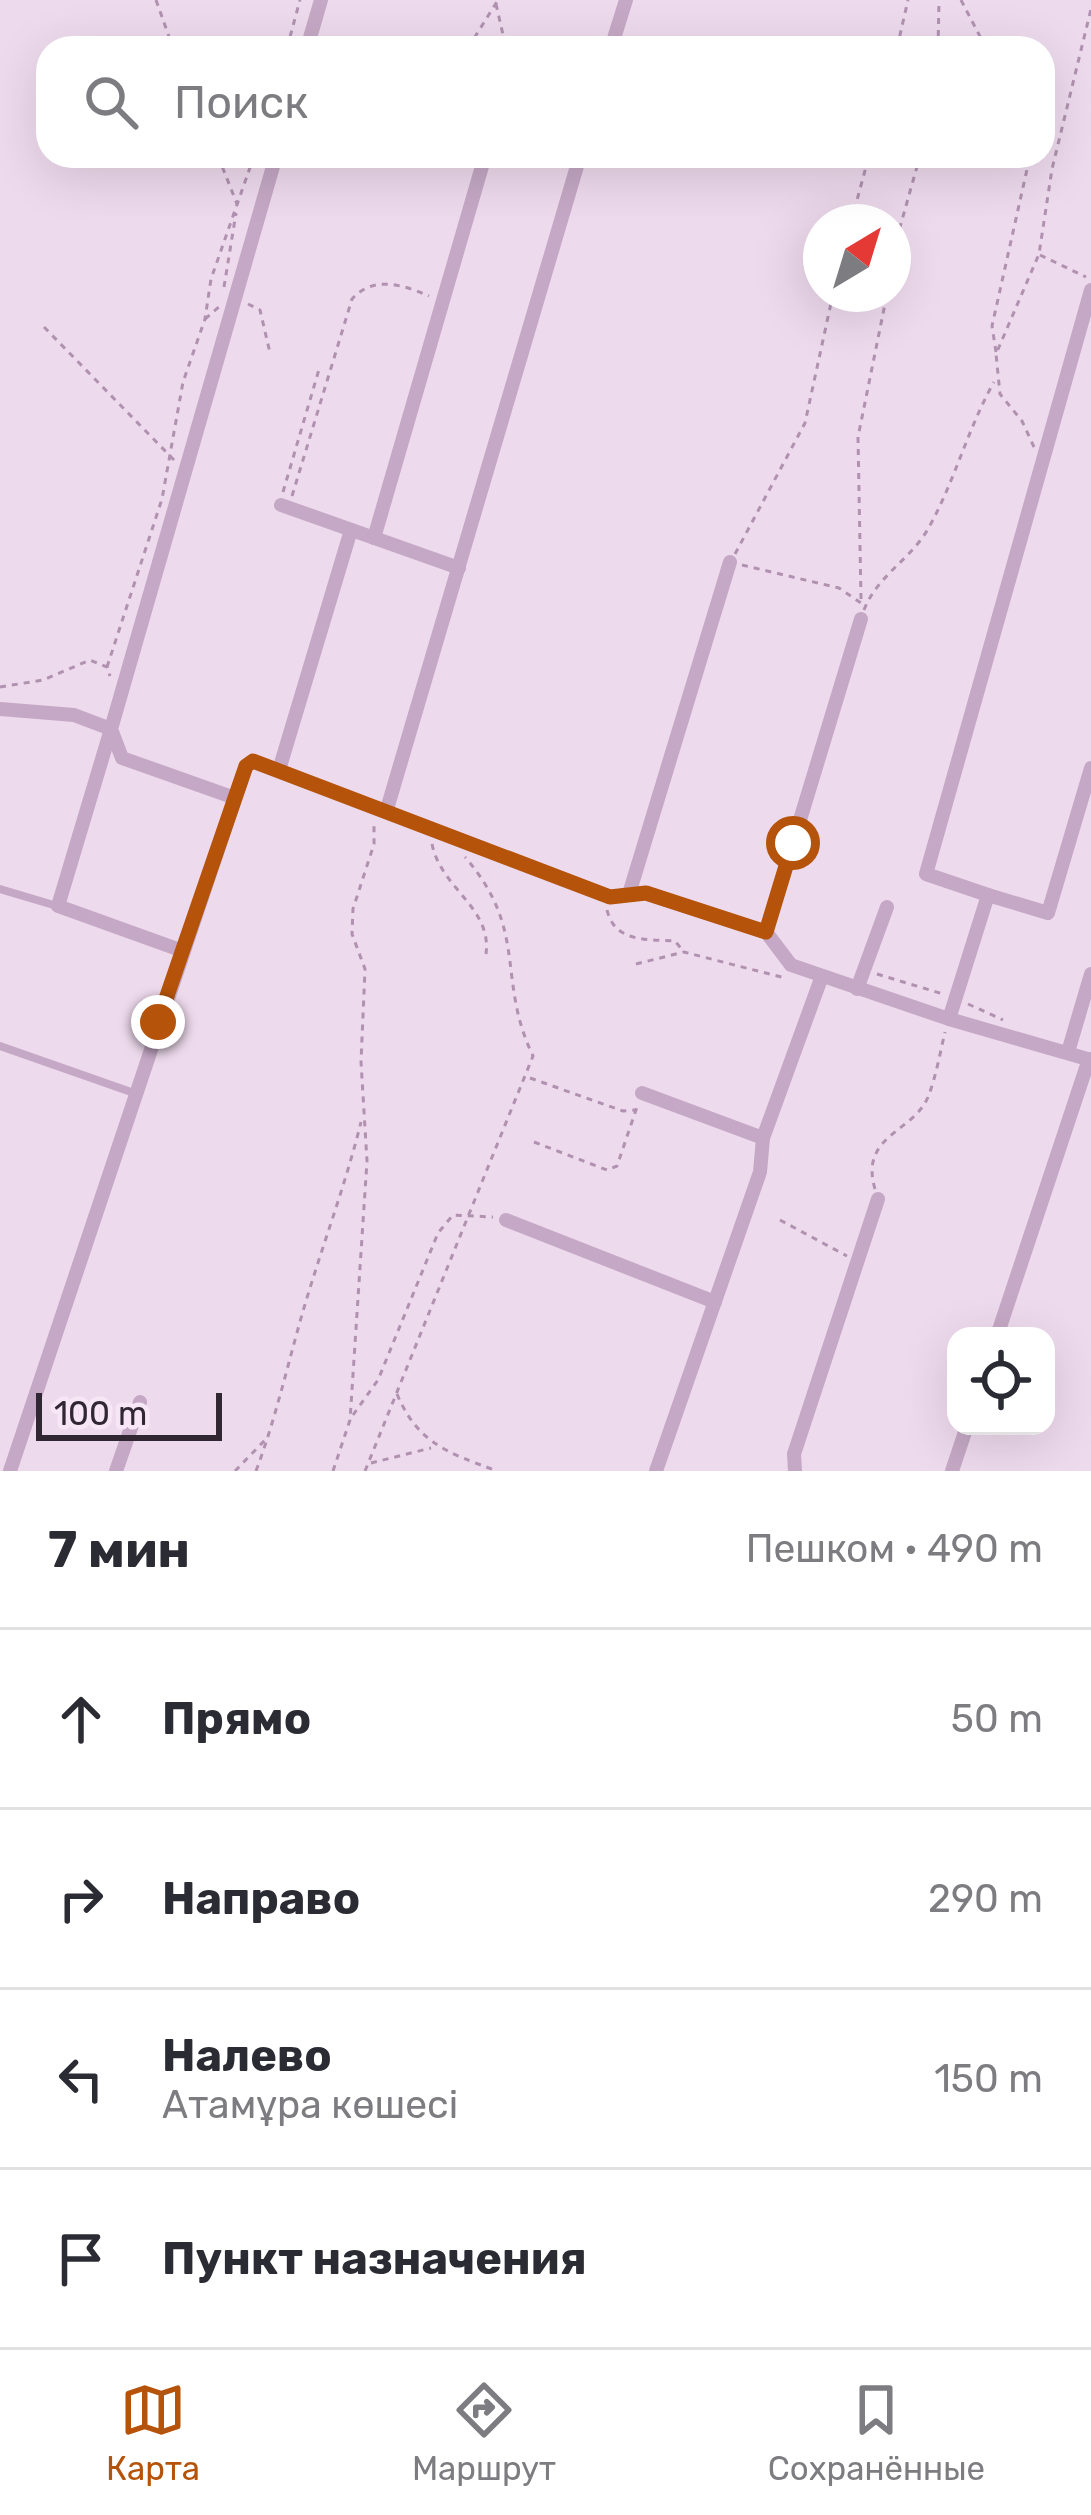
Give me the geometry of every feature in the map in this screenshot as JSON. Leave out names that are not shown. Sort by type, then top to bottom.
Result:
[{"type":"street","points":[[310,36],[321,0]]},
{"type":"street","points":[[615,36],[626,0]]},
{"type":"street","points":[[183,951],[58,906],[272,168]]},
{"type":"street","points":[[374,538],[481,168]]},
{"type":"street","points":[[381,806],[459,568],[576,168]]},
{"type":"street","points":[[1091,290],[926,874],[1048,913],[1091,768]]},
{"type":"street","points":[[287,507],[459,568]]},
{"type":"street","points":[[280,770],[352,530]]},
{"type":"street","points":[[629,894],[730,562]]},
{"type":"street","points":[[766,932],[861,611]]},
{"type":"street","points":[[0,709],[74,715],[111,729],[122,758],[235,798]]},
{"type":"street","points":[[10,1471],[235,798],[253,761],[610,897],[646,893],[766,932],[791,965],[819,982],[857,988],[1090,1059],[1000,1327]]},
{"type":"street","points":[[949,1019],[988,895]]},
{"type":"street","points":[[857,988],[887,907]]},
{"type":"street","points":[[1068,1052],[1091,974]]},
{"type":"street","points":[[656,1471],[760,1172],[763,1138],[819,982]]},
{"type":"street","points":[[642,1093],[763,1138]]},
{"type":"street","points":[[795,1471],[794,1454],[878,1198]]},
{"type":"street","points":[[506,1220],[715,1302]]},
{"type":"street","points":[[116,1471],[140,1402]]},
{"type":"street","points":[[952,1471],[964,1435]]},
{"type":"lane","points":[[0,889],[58,906]]},
{"type":"lane","points":[[0,1046],[134,1094]]},
{"type":"path","points":[[156,0],[168,36]]},
{"type":"path","points":[[290,36],[300,0]]},
{"type":"path","points":[[900,36],[908,0]]},
{"type":"path","points":[[938,36],[939,0]]},
{"type":"path","points":[[962,0],[980,36]]},
{"type":"path","points":[[476,36],[497,2]]},
{"type":"path","points":[[497,2],[504,36]]},
{"type":"path","points":[[1055,157],[1091,9]]},
{"type":"path","points":[[223,168],[237,205],[224,294],[232,304],[260,310],[270,353]]},
{"type":"path","points":[[117,697],[107,667],[162,499],[211,279],[250,168]]},
{"type":"path","points":[[856,204],[866,168]]},
{"type":"path","points":[[906,204],[917,168]]},
{"type":"path","points":[[861,611],[881,579],[926,532],[950,488],[966,432],[995,380],[992,326],[1027,168]]},
{"type":"path","points":[[996,354],[1039,254],[1052,168]]},
{"type":"path","points":[[1039,254],[1091,280]]},
{"type":"path","points":[[287,507],[352,299],[359,290],[402,284],[441,302]]},
{"type":"path","points":[[829,312],[805,423],[778,481],[730,562],[839,588],[861,611]]},
{"type":"path","points":[[861,611],[858,437],[883,312]]},
{"type":"path","points":[[44,327],[184,472]]},
{"type":"path","points":[[287,507],[320,366]]},
{"type":"path","points":[[995,380],[1022,421],[1042,465]]},
{"type":"path","points":[[0,687],[43,680],[90,660],[107,667]]},
{"type":"path","points":[[333,1471],[350,1420],[367,1161],[365,969],[352,934],[353,909],[381,806]]},
{"type":"path","points":[[435,827],[437,867],[484,920],[487,954]]},
{"type":"path","points":[[364,1469],[529,1078],[533,1056],[521,1031],[510,943],[498,901],[435,827]]},
{"type":"path","points":[[610,897],[607,915],[616,929],[630,938],[675,941],[684,952]]},
{"type":"path","points":[[636,964],[684,952],[819,982]]},
{"type":"path","points":[[878,1198],[871,1174],[878,1151],[891,1130],[927,1100],[949,1019]]},
{"type":"path","points":[[529,1078],[622,1111],[636,1109]]},
{"type":"path","points":[[534,1142],[608,1170],[617,1166],[642,1093]]},
{"type":"path","points":[[256,1471],[363,1115]]},
{"type":"path","points":[[350,1420],[378,1380],[438,1232],[453,1215],[470,1212],[506,1220]]},
{"type":"path","points":[[780,1220],[858,1259]]},
{"type":"path","points":[[396,1392],[409,1422],[434,1448],[497,1471]]},
{"type":"path","points":[[235,1471],[269,1436]]},
{"type":"path","points":[[364,1469],[434,1448]]},
{"type":"route","points":[[158,1022],[246,766],[253,761],[374,803],[610,897],[646,893],[766,932],[793,843]]}]
